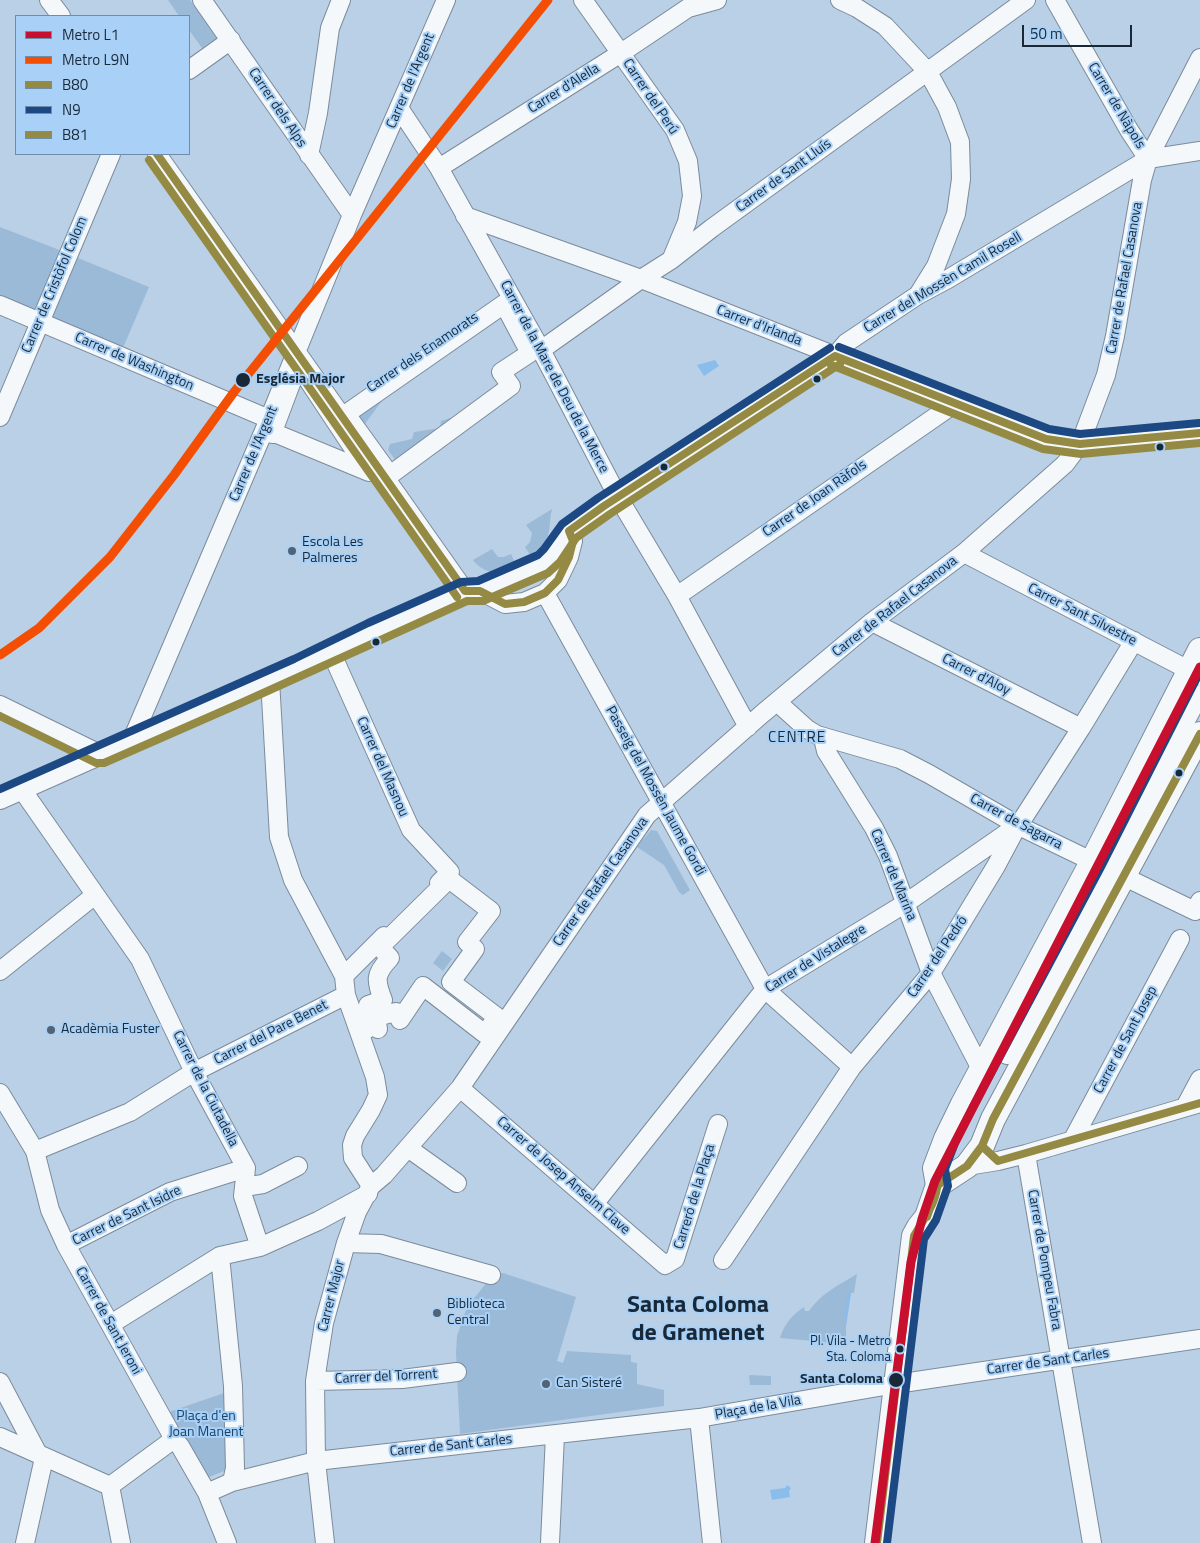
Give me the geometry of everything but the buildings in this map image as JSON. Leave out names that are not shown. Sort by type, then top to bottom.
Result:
[{"type":"street","points":[[49,0],[59,15]]},
{"type":"street","name":"Carrer dels Alps","points":[[202,0],[352,215]]},
{"type":"street","points":[[309,155],[318,113],[330,28],[341,0]]},
{"type":"street","name":"Carrer de l'Argent","points":[[130,742],[271,427],[295,351],[446,0]]},
{"type":"street","name":"Carrer del Perú","points":[[583,0],[674,130],[688,161],[692,196],[687,222],[671,260]]},
{"type":"street","name":"Carrer d'Alella","points":[[439,168],[621,54],[691,4],[717,0]]},
{"type":"street","points":[[840,0],[884,26],[928,72],[947,107],[960,142],[961,179],[956,214],[936,266],[918,295]]},
{"type":"street","name":"Carrer de Sant Lluís","points":[[541,350],[671,260],[720,222],[1026,0]]},
{"type":"street","name":"Carrer de Nàpols","points":[[1054,0],[1129,130],[1148,159]]},
{"type":"street","points":[[190,69],[231,40]]},
{"type":"street","name":"Carrer de Rafael Casanova","points":[[460,1088],[647,815],[872,622],[964,553],[1066,464],[1080,444],[1106,375],[1142,180],[1148,159],[1200,58]]},
{"type":"street","name":"Carrer de la Mare de Deu de la Merce","points":[[399,108],[439,168],[541,350],[618,497],[676,596],[748,727]]},
{"type":"street","points":[[1148,159],[1200,151]]},
{"type":"street","name":"Carrer de Cristòfol Colom","points":[[0,417],[111,155]]},
{"type":"street","points":[[158,155],[337,412],[472,591],[505,604],[521,596],[545,593],[558,580],[569,556],[573,541],[569,531]]},
{"type":"street","name":"Carrer del Mossèn Camil Rosell","points":[[0,800],[331,652],[472,591],[538,566],[552,556],[569,531],[835,356],[846,343],[918,295],[1148,159]]},
{"type":"street","name":"Carrer d'Irlanda","points":[[465,216],[641,279],[1046,439],[1080,444],[1200,433]]},
{"type":"street","name":"Carrer dels Enamorats","points":[[337,412],[509,294]]},
{"type":"street","points":[[504,304],[530,353],[501,372],[510,386],[390,475],[346,414],[504,304]]},
{"type":"street","name":"Carrer de Washington","points":[[0,305],[40,321],[271,427],[277,434],[369,472],[298,364],[271,427]]},
{"type":"street","name":"Carrer de Joan Ràfols","points":[[676,596],[954,404]]},
{"type":"street","name":"Carrer Sant Silvestre","points":[[964,553],[1134,641],[1197,666]]},
{"type":"street","points":[[521,596],[520,600],[515,591],[516,584],[538,566],[550,564],[558,580]]},
{"type":"street","name":"Passeig del Mossèn Jaume Gordi","points":[[545,593],[765,989],[852,1067]]},
{"type":"street","name":"Carrer d'Aloy","points":[[872,622],[1081,728]]},
{"type":"street","name":"Carrer del Pedró","points":[[723,1260],[852,1067],[931,973],[996,866],[1013,834],[1134,641]]},
{"type":"street","name":"Carrer del Masnou","points":[[331,652],[410,830],[450,872],[344,976]]},
{"type":"street","points":[[892,1543],[914,1236],[919,1226],[927,1217],[938,1185],[935,1168],[951,1130],[981,1069],[1008,1055],[1108,869],[1197,666]]},
{"type":"street","points":[[111,1324],[220,1256],[260,1247],[318,1221],[370,1190],[353,1158],[352,1145],[378,1095],[375,1077],[346,995],[344,976],[293,880],[279,837],[270,680]]},
{"type":"street","points":[[938,1185],[981,1157],[993,1119],[1008,1055],[1200,694]]},
{"type":"street","points":[[777,702],[806,729],[823,738]]},
{"type":"street","points":[[0,705],[100,754]]},
{"type":"street","points":[[1108,869],[1200,734]]},
{"type":"street","name":"Carrer de Sagarra","points":[[823,738],[900,760],[929,774],[1019,826],[1108,869],[1197,906]]},
{"type":"street","name":"Carrer de Marina","points":[[823,738],[826,751],[874,828],[888,856],[931,973],[981,1069]]},
{"type":"street","name":"Carrer de la Ciutadella","points":[[23,791],[140,959],[194,1072],[246,1168]]},
{"type":"street","name":"Carrer de Vistalegre","points":[[595,1204],[765,989],[906,903],[1019,826]]},
{"type":"street","points":[[449,879],[491,911],[467,942],[475,949],[451,982],[497,1017],[485,1034],[423,986],[400,1020],[396,1012],[376,1017],[378,1029],[371,1024],[366,1030],[362,1015],[368,1017],[370,1011],[368,1005],[383,1000],[377,985],[381,968],[390,958],[380,947],[449,879]]},
{"type":"street","points":[[0,971],[95,895]]},
{"type":"street","name":"Carrer de Sant Josep","points":[[1072,1141],[1180,939]]},
{"type":"street","name":"Carrer del Pare Benet","points":[[35,1152],[130,1112],[194,1072],[346,995]]},
{"type":"street","points":[[951,1130],[950,1150],[956,1156],[964,1158],[1026,1154],[1192,1105],[1200,1079]]},
{"type":"street","name":"Carrer de Josep Anselm Clave","points":[[460,1088],[665,1265]]},
{"type":"street","name":"Carrer Major","points":[[325,1543],[316,1460],[315,1381],[324,1323],[346,1243],[357,1212],[370,1190],[460,1088]]},
{"type":"street","name":"Carrer de Sant Jeroni","points":[[0,1094],[35,1152],[50,1210],[66,1245],[174,1439],[207,1493],[228,1543]]},
{"type":"street","points":[[951,1130],[967,1120],[978,1126],[982,1131],[983,1139],[981,1157]]},
{"type":"street","name":"Carreró de la Plaça","points":[[665,1265],[675,1258],[718,1124]]},
{"type":"street","points":[[408,1148],[457,1183]]},
{"type":"street","name":"Carrer de Pompeu Fabra","points":[[1026,1154],[1092,1543]]},
{"type":"street","points":[[244,1187],[263,1184],[298,1166]]},
{"type":"street","points":[[246,1168],[242,1196],[260,1247]]},
{"type":"street","name":"Carrer de Sant Isidre","points":[[66,1245],[170,1192],[246,1168]]},
{"type":"street","points":[[346,1243],[381,1244],[490,1275]]},
{"type":"street","points":[[220,1256],[233,1386],[235,1468],[232,1482]]},
{"type":"street","name":"Carrer de Sant Carles","points":[[904,1383],[1200,1339]]},
{"type":"street","name":"Carrer del Torrent","points":[[315,1381],[402,1379],[457,1372]]},
{"type":"street","points":[[0,1382],[41,1456],[25,1543]]},
{"type":"street","points":[[877,1543],[904,1383]]},
{"type":"street","name":"Plaça de la Vila","points":[[699,1418],[904,1383]]},
{"type":"street","points":[[699,1418],[712,1543]]},
{"type":"street","name":"Carrer de Sant Carles","points":[[207,1493],[232,1482],[316,1460],[699,1418]]},
{"type":"street","points":[[550,1543],[555,1435]]},
{"type":"street","points":[[0,1437],[110,1486]]},
{"type":"street","points":[[110,1486],[174,1439]]},
{"type":"street","points":[[110,1486],[121,1543]]},
{"type":"green space","points":[[168,0],[190,0],[217,38],[202,48],[190,31],[190,15],[178,15]]},
{"type":"green space","points":[[0,227],[62,251],[36,313],[0,297]]},
{"type":"green space","points":[[78,258],[149,287],[123,348],[52,318]]},
{"type":"green space","points":[[390,390],[364,425],[356,416]]},
{"type":"green space","points":[[466,413],[396,461],[388,450],[390,444],[412,439],[414,432],[440,428],[441,421]]},
{"type":"green space","points":[[552,509],[546,541],[541,548],[530,555],[525,547],[530,542],[532,533],[526,525]]},
{"type":"green space","points":[[492,549],[498,557],[511,554],[515,563],[505,570],[494,572],[483,569],[473,560]]},
{"type":"green space","points":[[651,830],[657,831],[690,890],[683,895],[679,892],[664,865],[637,847]]},
{"type":"green space","points":[[442,951],[452,959],[443,971],[433,963]]},
{"type":"green space","points":[[493,1272],[503,1273],[576,1297],[557,1361],[563,1363],[567,1351],[631,1355],[631,1362],[637,1363],[637,1384],[664,1390],[664,1406],[460,1434],[456,1353],[457,1336],[467,1307]]},
{"type":"green space","points":[[857,1274],[854,1293],[851,1293],[845,1327],[846,1344],[780,1338],[786,1324],[796,1313],[804,1307],[805,1311],[809,1311],[825,1294]]},
{"type":"green space","points":[[750,1375],[771,1376],[771,1385],[750,1385]]},
{"type":"green space","name":"Plaça d'en Joan Manent","points":[[230,1391],[232,1468],[204,1479],[166,1413]]},
{"type":"shaded area","points":[[715,360],[719,366],[704,376],[697,365]]},
{"type":"shaded area","points":[[851,1293],[846,1327],[845,1327],[847,1294]]},
{"type":"shaded area","points":[[787,1485],[791,1488],[789,1491],[790,1497],[772,1500],[770,1490],[785,1488]]},
{"type":"metro line","name":"L9N","points":[[0,655],[39,628],[110,557],[174,475],[234,392],[548,0]]},
{"type":"metro line","name":"L1","points":[[875,1543],[911,1262],[922,1219],[935,1181],[1200,667]]},
{"type":"transit line","name":"B80","points":[[158,155],[465,591],[480,591],[505,604],[524,602],[545,593],[558,580],[569,557],[573,541],[569,531],[604,506],[835,356],[1046,439],[1080,444],[1200,433]]},
{"type":"transit line","name":"B81","points":[[149,160],[457,597]]},
{"type":"transit line","points":[[839,347],[1049,429],[1080,434],[1199,423]]},
{"type":"transit line","points":[[0,789],[294,659],[368,623],[461,582],[478,581],[538,555],[562,524],[598,498],[830,348]]},
{"type":"transit line","name":"B81","points":[[0,716],[96,763],[104,763],[467,601],[483,601],[548,573],[560,562],[576,538],[840,364]]},
{"type":"transit line","name":"B81","points":[[831,365],[1043,449],[1081,454],[1200,443]]},
{"type":"transit line","name":"N9","points":[[887,1543],[924,1239],[936,1220],[948,1186],[945,1169],[955,1143],[972,1109],[1101,867],[1200,672]]},
{"type":"transit line","name":"B80","points":[[927,1217],[938,1185],[967,1166],[982,1146],[993,1119],[1200,734]]},
{"type":"transit line","name":"B80","points":[[982,1146],[998,1161],[1200,1103]]},
{"type":"transit line","name":"B80","points":[[877,1543],[914,1236],[934,1201],[937,1177]]},
{"type":"place","name":"Església Major","points":[[243,380]]},
{"type":"place","name":"Escola Les Palmeres","points":[[292,551]]},
{"type":"place","name":"Acadèmia Fuster","points":[[51,1030]]},
{"type":"place","name":"Biblioteca Central","points":[[437,1313]]},
{"type":"place","name":"Pl. Vila - Metro Sta. Coloma","points":[[900,1349]]},
{"type":"place","name":"Santa Coloma","points":[[896,1380]]},
{"type":"place","name":"Can Sisteré","points":[[546,1384]]},
{"type":"district","name":"CENTRE","points":[[797,738]]},
{"type":"district","name":"Santa Coloma de Gramenet","points":[[698,1320]]}]
